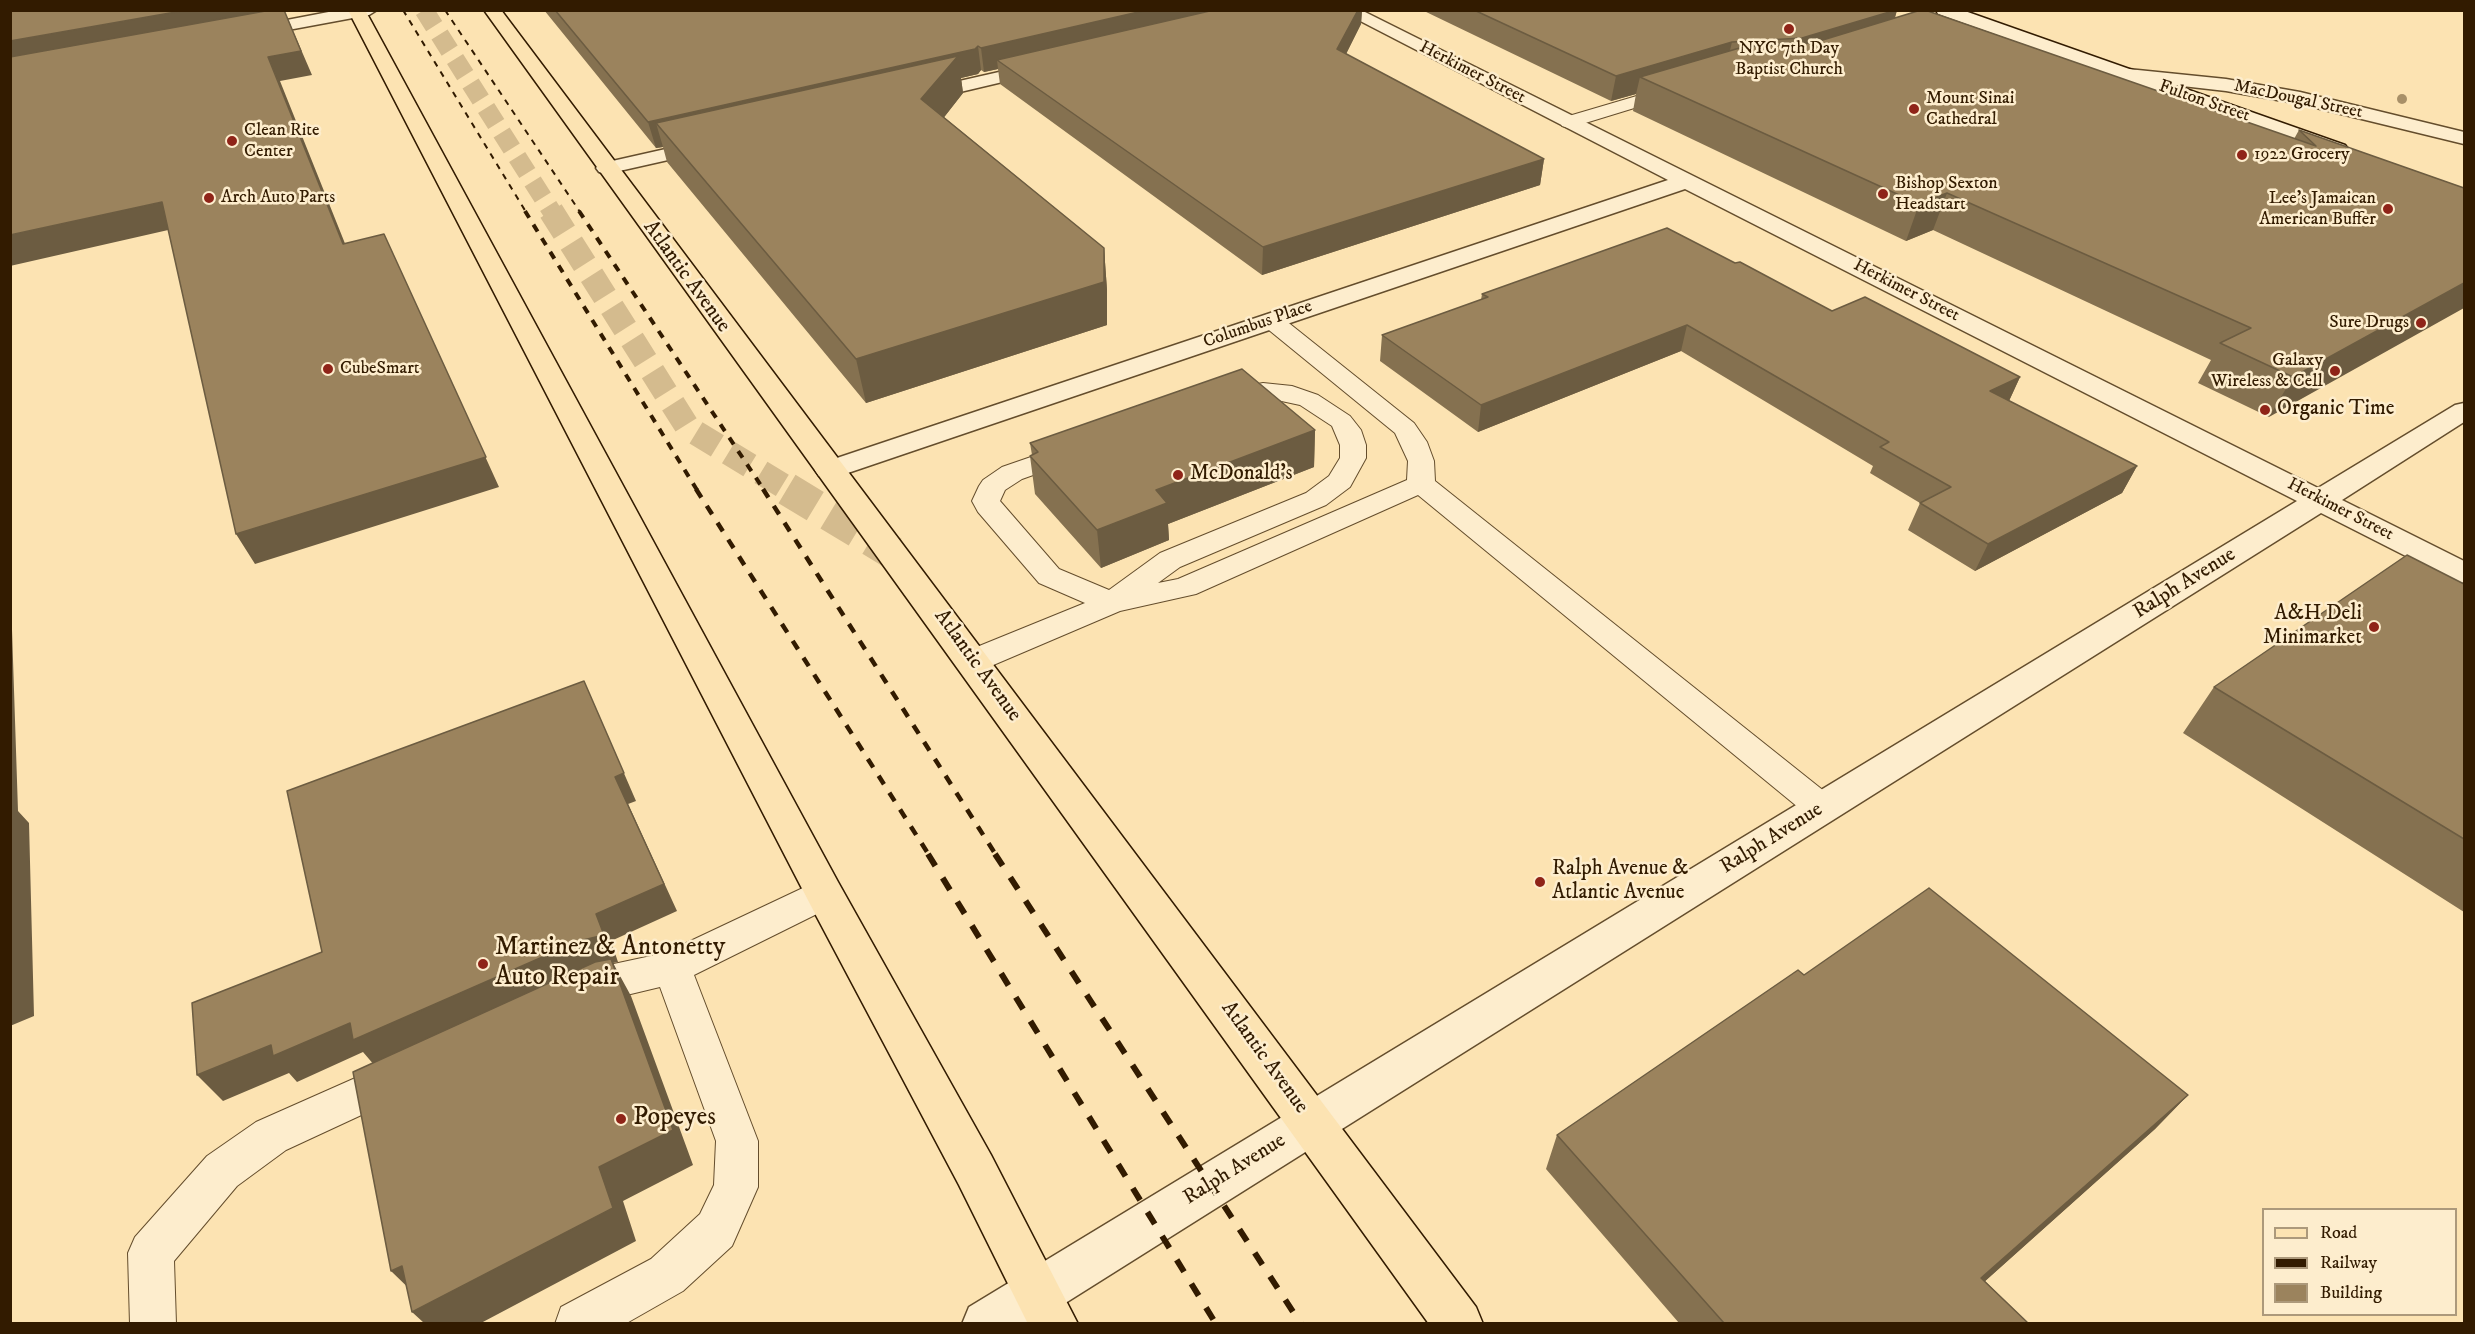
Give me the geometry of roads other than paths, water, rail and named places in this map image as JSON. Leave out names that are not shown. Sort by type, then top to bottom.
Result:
[{"type":"main road","name":"Atlantic Avenue","points":[[492,10],[606,168],[973,661],[1459,1323]]},
{"type":"main road","points":[[361,11],[825,893],[975,1170],[1046,1307]]},
{"type":"street","name":"Herkimer Street","points":[[1347,10],[2464,573]]},
{"type":"street","points":[[223,37],[361,11]]},
{"type":"street","name":"Fulton Street","points":[[1941,19],[1966,18],[2352,153]]},
{"type":"street","points":[[901,100],[1064,62]]},
{"type":"street","name":"MacDougal Street","points":[[2128,75],[2226,85],[2300,98],[2464,138]]},
{"type":"street","points":[[606,168],[726,141]]},
{"type":"street","name":"Columbus Place","points":[[829,470],[1688,181]]},
{"type":"street","name":"Ralph Avenue","points":[[986,1323],[1046,1307],[1311,1123],[2464,411]]},
{"type":"lane","points":[[1569,122],[1689,86]]},
{"type":"lane","points":[[1272,321],[1406,428],[1421,461],[1421,484]]},
{"type":"lane","points":[[1263,390],[1309,399],[1341,421],[1348,430],[1353,445],[1353,458],[1340,481],[1316,499],[1170,560],[1112,603],[1049,576],[992,512],[986,501],[993,486],[1012,473],[1248,391],[1263,390]]},
{"type":"lane","points":[[973,661],[1112,603],[1186,587],[1421,484]]},
{"type":"lane","points":[[1421,484],[1822,808]]},
{"type":"lane","points":[[554,1007],[609,982],[672,968],[825,893]]},
{"type":"lane","points":[[578,1323],[667,1275],[716,1230],[736,1187],[737,1141],[672,968]]},
{"type":"lane","points":[[153,1323],[151,1252],[222,1171],[271,1136],[434,1062]]},
{"type":"tunnel","points":[[424,10],[552,212]]},
{"type":"tunnel","points":[[551,211],[688,428],[790,490]]},
{"type":"tunnel","points":[[787,489],[893,553]]},
{"type":"railway","points":[[403,10],[526,212]]},
{"type":"railway","points":[[445,10],[580,212]]},
{"type":"railway","points":[[525,211],[697,490]]},
{"type":"railway","points":[[579,211],[764,490]]},
{"type":"railway","points":[[696,489],[929,855]]},
{"type":"railway","points":[[763,489],[996,855]]},
{"type":"railway","points":[[928,854],[1216,1324]]},
{"type":"railway","points":[[995,854],[1301,1324]]},
{"type":"place","name":"NYC 7th Day Baptist Church","points":[[1789,29]]},
{"type":"place","name":"Mount Sinai Cathedral","points":[[1914,109]]},
{"type":"place","name":"Clean Rite Center","points":[[232,141]]},
{"type":"place","name":"1922 Grocery","points":[[2242,155]]},
{"type":"place","name":"Bishop Sexton Headstart","points":[[1883,194]]},
{"type":"place","name":"Arch Auto Parts","points":[[209,198]]},
{"type":"place","name":"Lee's Jamaican American Buffer","points":[[2388,209]]},
{"type":"place","name":"Sure Drugs","points":[[2421,323]]},
{"type":"place","name":"CubeSmart","points":[[328,369]]},
{"type":"place","name":"Galaxy Wireless & Cell","points":[[2335,371]]},
{"type":"place","name":"Organic Time","points":[[2265,410]]},
{"type":"place","name":"McDonald's","points":[[1178,475]]},
{"type":"place","name":"A&H Deli Minimarket","points":[[2374,627]]},
{"type":"place","name":"Ralph Avenue & Atlantic Avenue","points":[[1540,882]]},
{"type":"place","name":"Martinez & Antonetty Auto Repair","points":[[483,964]]},
{"type":"place","name":"Popeyes","points":[[621,1119]]}]
